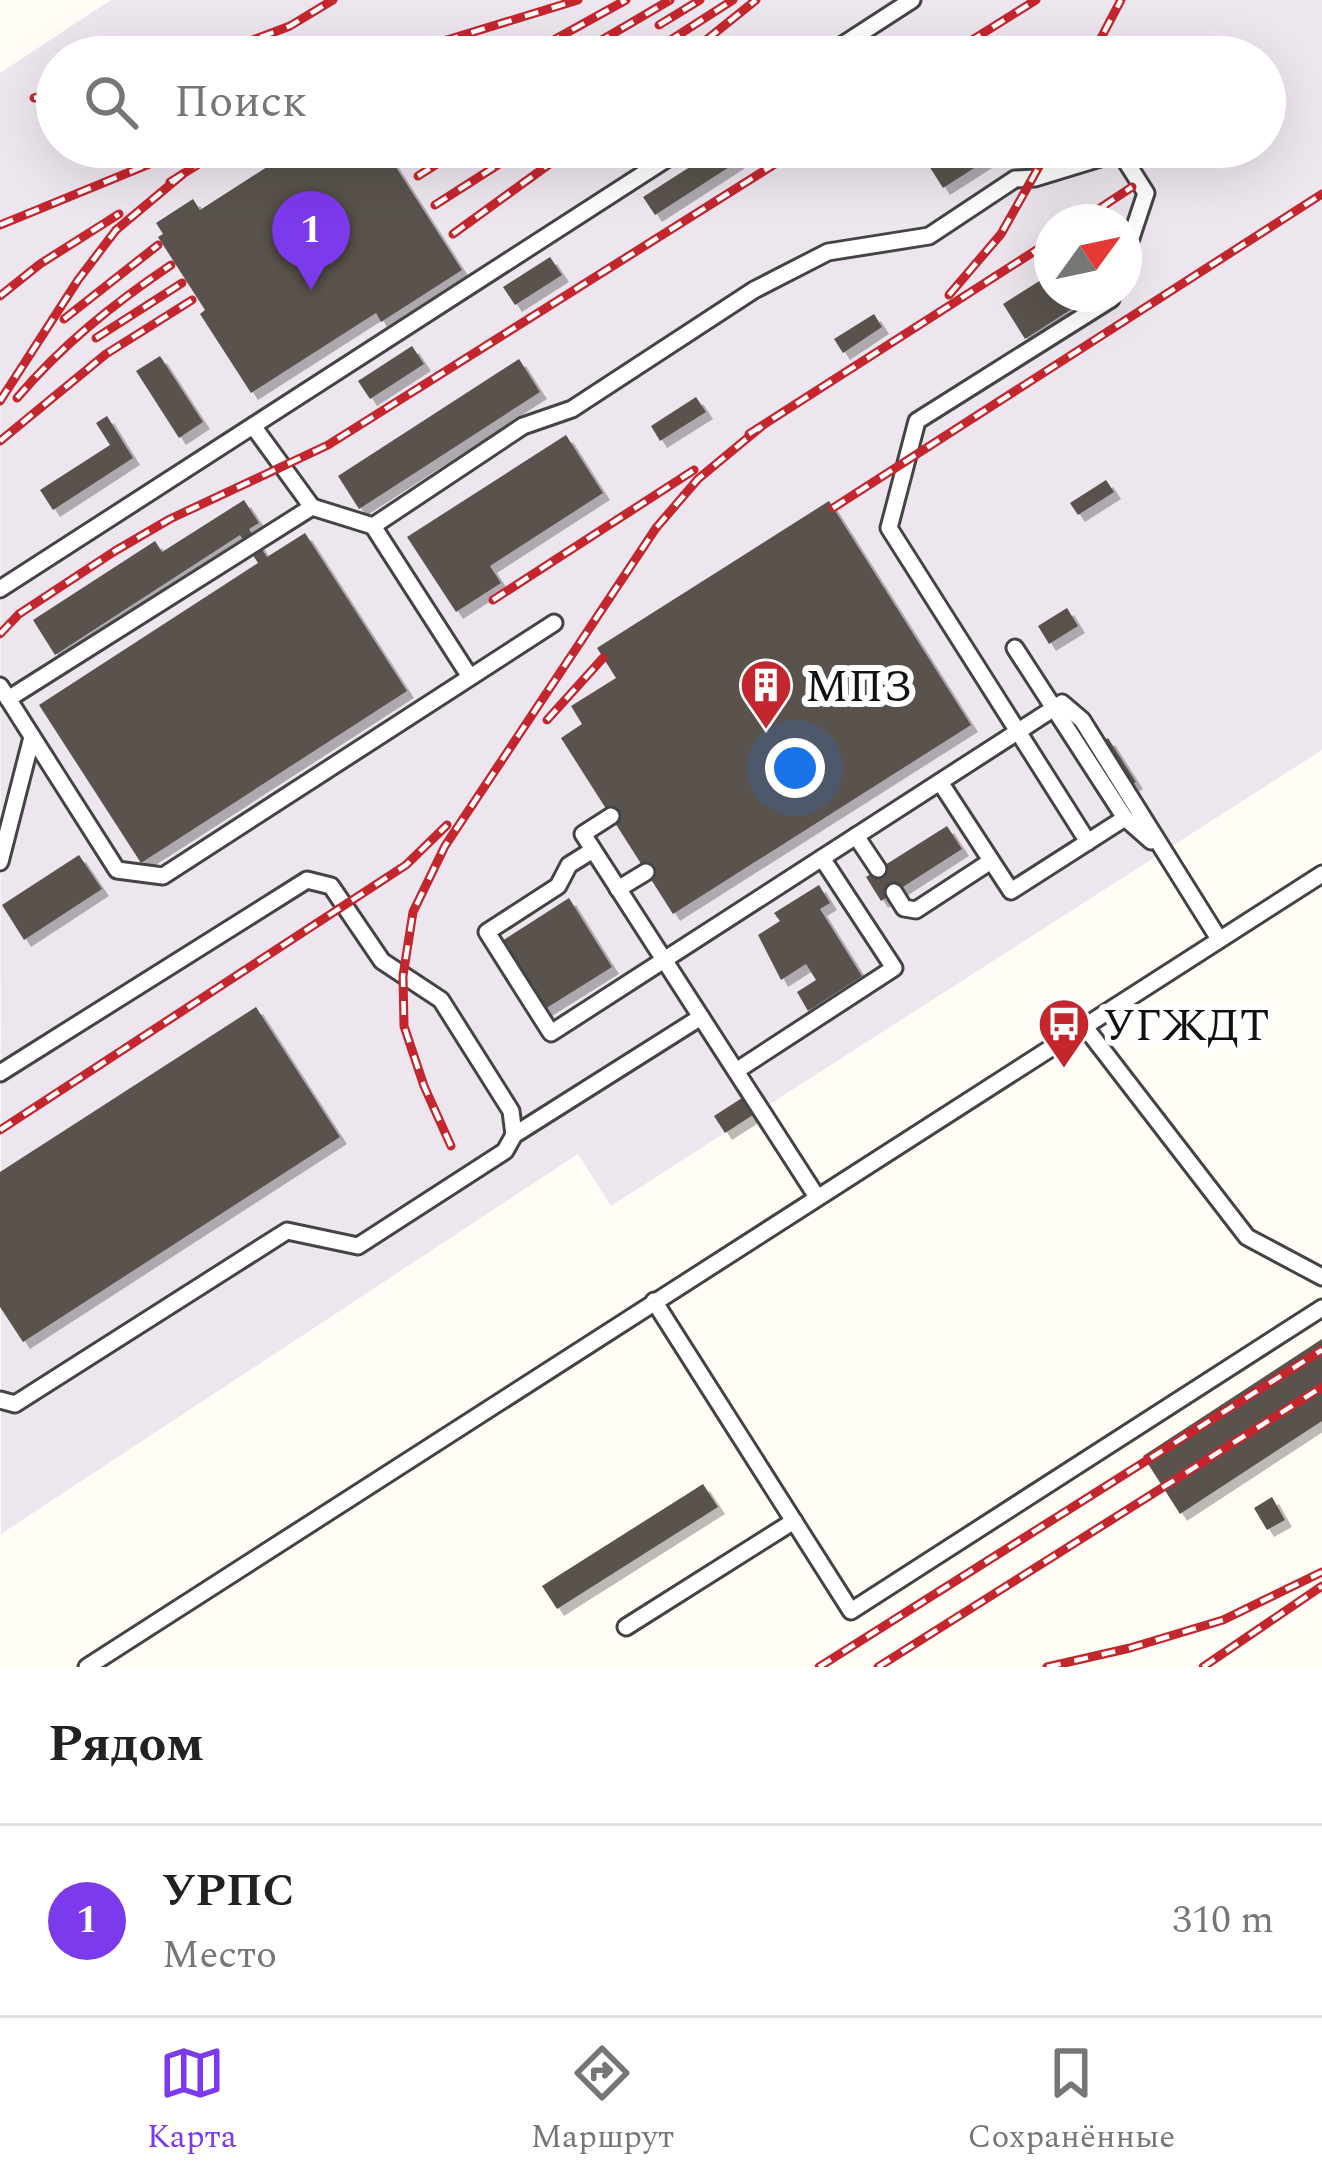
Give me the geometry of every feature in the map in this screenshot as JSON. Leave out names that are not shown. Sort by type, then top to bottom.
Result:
[{"type":"street","points":[[856,36],[912,0]]},
{"type":"street","points":[[0,590],[652,168]]},
{"type":"street","points":[[373,526],[524,426],[572,409],[754,290],[828,251],[929,236],[1016,179],[1068,168]]},
{"type":"street","points":[[1130,168],[1146,193],[1142,205]]},
{"type":"street","points":[[1088,842],[889,528],[917,422],[1090,312]]},
{"type":"street","points":[[253,426],[312,506],[373,526],[470,677]]},
{"type":"street","points":[[312,506],[4,693],[117,870],[163,876],[554,623]]},
{"type":"street","points":[[1015,648],[1125,818],[1168,856]]},
{"type":"street","points":[[593,850],[568,866],[558,886],[487,932],[551,1033],[1062,703],[1082,720],[1219,939]]},
{"type":"street","points":[[0,862],[32,737]]},
{"type":"street","points":[[940,782],[1011,892],[1125,818]]},
{"type":"street","points":[[610,816],[583,834],[817,1197]]},
{"type":"street","points":[[856,836],[878,869]]},
{"type":"street","points":[[736,1071],[894,968],[822,858]]},
{"type":"street","points":[[894,892],[904,908],[916,910],[991,861]]},
{"type":"street","points":[[618,889],[646,872]]},
{"type":"street","points":[[86,1667],[1322,874]]},
{"type":"street","points":[[0,1073],[307,880],[331,886],[382,961],[441,1000],[511,1111],[514,1136]]},
{"type":"street","points":[[0,1400],[15,1405],[287,1231],[358,1246],[505,1151],[514,1136],[701,1017]]},
{"type":"street","points":[[1085,1027],[1247,1237],[1322,1277]]},
{"type":"street","points":[[655,1301],[850,1611],[1322,1308]]},
{"type":"street","points":[[626,1627],[794,1521]]},
{"type":"shaded area","points":[[111,0],[1322,0],[1322,750],[611,1206],[578,1154],[1,1534],[0,73],[36,49],[36,168],[1286,168],[1286,36],[56,36]]},
{"type":"building","points":[[265,168],[396,168],[462,270],[381,322],[376,313],[251,393],[158,237],[163,234],[156,223],[193,199],[200,210]]},
{"type":"building","points":[[688,168],[728,168],[655,215],[643,197]]},
{"type":"building","points":[[930,168],[974,168],[943,188]]},
{"type":"building","points":[[550,257],[562,275],[515,305],[503,287]]},
{"type":"building","points":[[1034,284],[1034,312],[1067,312],[1025,339],[1003,304]]},
{"type":"building","points":[[874,314],[882,327],[843,353],[834,339]]},
{"type":"building","points":[[412,346],[424,364],[370,399],[358,381]]},
{"type":"building","points":[[160,356],[203,422],[179,438],[136,371]]},
{"type":"building","points":[[519,359],[540,392],[359,509],[338,476]]},
{"type":"building","points":[[696,397],[706,412],[660,441],[651,426]]},
{"type":"building","points":[[107,416],[133,458],[53,510],[40,490],[110,445],[96,423]]},
{"type":"building","points":[[566,435],[603,493],[490,566],[501,583],[456,612],[407,537]]},
{"type":"building","points":[[1106,480],[1114,492],[1078,515],[1070,503]]},
{"type":"building","points":[[244,500],[259,523],[249,529],[267,557],[305,533],[407,691],[141,863],[39,705],[258,563],[240,535],[55,655],[33,620],[155,541],[162,552]]},
{"type":"building","name":"МПЗ","points":[[829,501],[971,725],[673,914],[561,738],[582,724],[571,706],[616,678],[597,648]]},
{"type":"building","points":[[1067,608],[1078,626],[1049,644],[1038,626]]},
{"type":"building","points":[[1108,738],[1136,782],[1118,793],[1090,750]]},
{"type":"building","points":[[947,826],[962,849],[881,901],[866,877]]},
{"type":"building","points":[[79,855],[102,889],[24,940],[2,905]]},
{"type":"building","points":[[819,885],[830,903],[820,909],[862,976],[808,1011],[797,992],[816,980],[806,964],[781,980],[758,935],[780,921],[774,913]]},
{"type":"building","points":[[569,898],[612,967],[545,1009],[502,941]]},
{"type":"building","points":[[256,1007],[340,1137],[23,1342],[0,1307],[0,1172]]},
{"type":"building","points":[[742,1098],[753,1115],[725,1133],[714,1116]]},
{"type":"building","points":[[1322,1339],[1322,1421],[1180,1514],[1143,1456]]},
{"type":"building","points":[[703,1484],[718,1507],[557,1609],[542,1586]]},
{"type":"building","points":[[1272,1497],[1285,1520],[1267,1530],[1254,1508]]},
{"type":"railway","points":[[264,36],[333,0]]},
{"type":"railway","points":[[460,36],[578,0]]},
{"type":"railway","points":[[561,36],[626,0]]},
{"type":"railway","points":[[609,36],[670,0]]},
{"type":"railway","points":[[659,25],[700,0]]},
{"type":"railway","points":[[677,36],[733,0]]},
{"type":"railway","points":[[711,36],[756,0]]},
{"type":"railway","points":[[979,36],[1036,0]]},
{"type":"railway","points":[[1102,36],[1121,0]]},
{"type":"railway","points":[[0,225],[140,168]]},
{"type":"railway","points":[[170,182],[192,168]]},
{"type":"railway","points":[[418,176],[431,168]]},
{"type":"railway","points":[[435,205],[493,168]]},
{"type":"railway","points":[[453,234],[544,168]]},
{"type":"railway","points":[[0,634],[19,614],[115,551],[170,519],[328,445],[769,168]]},
{"type":"railway","points":[[949,295],[1001,234],[1038,168]]},
{"type":"railway","points":[[0,401],[116,230],[183,174]]},
{"type":"railway","points":[[1106,204],[1132,187]]},
{"type":"railway","points":[[833,508],[1322,194]]},
{"type":"railway","points":[[0,296],[40,264],[119,214]]},
{"type":"railway","points":[[64,319],[158,245]]},
{"type":"railway","points":[[749,434],[1034,252]]},
{"type":"railway","points":[[17,398],[89,326],[171,265]]},
{"type":"railway","points":[[96,338],[182,283]]},
{"type":"railway","points":[[0,441],[106,354],[192,300]]},
{"type":"railway","points":[[451,1146],[404,1026],[403,976],[413,912],[445,846],[656,528],[698,479],[762,426]]},
{"type":"railway","points":[[493,600],[694,470]]},
{"type":"railway","points":[[547,720],[603,658]]},
{"type":"railway","points":[[0,1130],[406,865],[447,825]]},
{"type":"railway","points":[[819,1667],[1322,1350]]},
{"type":"railway","points":[[878,1667],[1322,1387]]},
{"type":"railway","points":[[1047,1667],[1223,1620],[1322,1572]]},
{"type":"railway","points":[[1203,1667],[1322,1586]]},
{"type":"place","name":"УРПС","points":[[311,290]]},
{"type":"place","name":"МПЗ","points":[[766,731]]},
{"type":"place","name":"УГЖДТ","points":[[1064,1070]]}]
